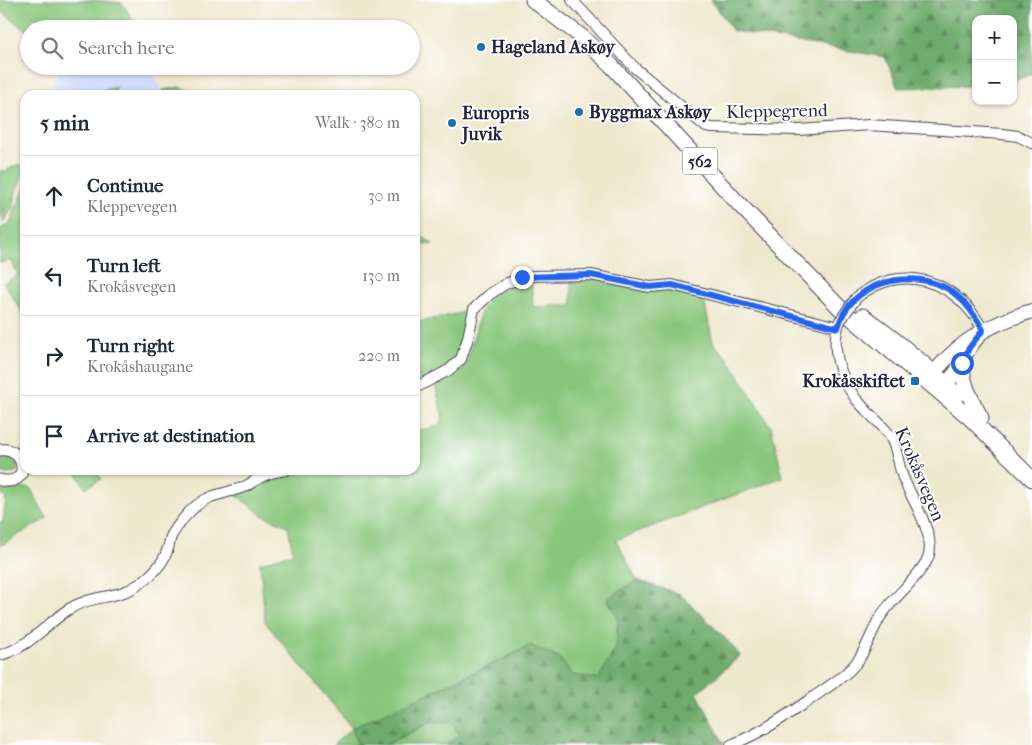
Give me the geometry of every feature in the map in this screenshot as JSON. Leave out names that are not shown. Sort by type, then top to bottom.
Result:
[{"type":"main road","name":"562","points":[[532,0],[582,37],[611,65],[738,204],[841,309],[938,381],[981,418],[1032,470]]},
{"type":"main road","points":[[938,381],[954,351],[983,330],[1006,319],[1032,311]]},
{"type":"main road","points":[[938,381],[955,374],[969,348],[983,330]]},
{"type":"main road","points":[[962,363],[963,380],[967,392],[981,418]]},
{"type":"main road","name":"562","points":[[938,381],[1032,479]]},
{"type":"street","name":"Kleppegrend","points":[[572,0],[635,68],[706,127],[800,130],[869,125],[1002,134],[1018,136],[1032,144]]},
{"type":"street","points":[[420,386],[455,366],[464,354],[476,307],[507,282],[522,277],[591,275],[650,287],[672,285],[839,324],[856,298],[869,289],[904,278],[923,280],[942,286],[961,300],[972,312],[983,330]]},
{"type":"street","name":"Krokåsvegen","points":[[731,745],[749,738],[793,712],[832,685],[849,670],[858,659],[887,607],[909,585],[927,560],[929,545],[926,527],[903,477],[895,446],[887,432],[851,394],[844,381],[836,349],[839,324]]},
{"type":"street","points":[[0,450],[12,450],[20,460]]},
{"type":"street","points":[[0,480],[13,480],[21,475]]},
{"type":"street","points":[[0,655],[11,652],[25,644],[66,611],[78,604],[126,592],[139,585],[162,561],[168,550],[171,536],[194,508],[207,498],[246,486],[266,475]]},
{"type":"shaded area","points":[[57,75],[152,75],[163,90],[52,90]]},
{"type":"green space","points":[[0,0],[95,0],[122,3],[133,20],[40,20],[34,17],[32,20],[20,20],[20,25],[0,10]]},
{"type":"green space","points":[[711,0],[1032,0],[1032,74],[1017,80],[1017,15],[972,15],[972,86],[898,88],[885,57],[733,31]]},
{"type":"green space","points":[[180,87],[187,90],[163,90]]},
{"type":"green space","points":[[18,164],[20,165],[20,182],[16,191],[14,206],[3,222],[4,208],[0,221],[0,171],[6,171]]},
{"type":"green space","points":[[20,199],[20,309],[4,283],[18,275],[11,260],[0,263],[0,229],[10,223]]},
{"type":"green space","points":[[420,235],[433,244],[420,245]]},
{"type":"green space","points":[[603,278],[671,288],[703,295],[713,343],[727,357],[771,427],[783,477],[616,540],[637,580],[607,599],[618,617],[616,648],[598,680],[573,675],[559,658],[530,646],[353,728],[357,744],[361,745],[333,745],[352,728],[265,622],[260,563],[293,553],[288,526],[264,516],[236,495],[278,475],[420,475],[420,430],[440,426],[443,418],[435,385],[466,364],[479,318],[488,300],[504,288],[531,281],[533,307],[572,305],[571,279]]},
{"type":"green space","points":[[469,311],[459,358],[448,368],[420,382],[420,322]]},
{"type":"green space","points":[[6,454],[17,463],[17,471],[8,474],[0,472],[0,455]]},
{"type":"green space","points":[[77,475],[98,475],[101,479],[86,488]]},
{"type":"green space","points":[[15,488],[30,488],[47,518],[0,546],[0,522],[3,523],[6,499],[0,492]]},
{"type":"green space","points":[[637,580],[680,594],[730,643],[740,656],[697,693],[724,744],[446,745],[460,735],[451,722],[429,723],[385,745],[357,744],[352,728],[505,659],[530,645],[559,658],[573,675],[598,679],[616,648],[618,617],[607,599]]},
{"type":"green space","points":[[451,722],[460,735],[446,745],[385,745],[429,723]]},
{"type":"place","name":"Hageland Askøy","points":[[481,47]]},
{"type":"place","name":"Byggmax Askøy","points":[[579,112]]},
{"type":"place","name":"Europris Juvik","points":[[452,123]]},
{"type":"place","name":"Krokåsskiftet","points":[[915,381]]},
{"type":"route","points":[[522,277],[591,275],[656,288],[672,285],[838,328],[851,303],[861,293],[887,282],[914,278],[942,286],[952,292],[972,312],[980,324],[983,330],[969,348],[962,363]]}]
